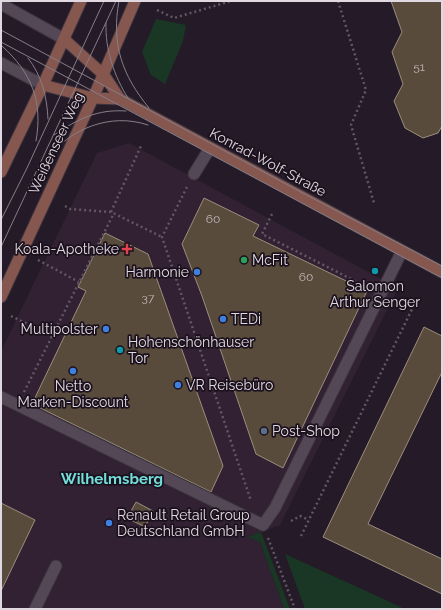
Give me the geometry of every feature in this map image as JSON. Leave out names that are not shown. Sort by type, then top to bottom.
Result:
[{"type":"main road","points":[[1,172],[81,1]]},
{"type":"main road","name":"Weißenseer Weg","points":[[1,297],[104,75],[135,1]]},
{"type":"main road","name":"Konrad-Wolf-Straße","points":[[64,39],[104,75],[120,99]]},
{"type":"main road","name":"Konrad-Wolf-Straße","points":[[43,85],[93,98],[120,99],[442,272]]},
{"type":"street","points":[[1,4],[64,39]]},
{"type":"street","points":[[1,63],[43,85]]},
{"type":"street","points":[[194,174],[210,148]]},
{"type":"street","points":[[1,397],[263,525],[276,508],[402,251]]},
{"type":"street","points":[[35,609],[56,566]]},
{"type":"path","points":[[157,10],[174,18],[231,1]]},
{"type":"path","points":[[338,1],[366,90],[351,125],[374,203]]},
{"type":"path","points":[[17,405],[79,282],[112,213],[141,146]]},
{"type":"path","points":[[194,174],[162,237],[253,506],[263,525],[295,609]]},
{"type":"path","points":[[65,206],[70,209],[112,213],[162,237]]},
{"type":"path","points":[[272,214],[262,234],[381,294]]},
{"type":"path","points":[[38,260],[79,282]]},
{"type":"path","points":[[301,536],[417,299]]},
{"type":"path","points":[[11,316],[52,336]]},
{"type":"path","points":[[291,521],[300,516],[308,520]]},
{"type":"shaded area","points":[[129,143],[398,288],[280,525],[247,537],[260,542],[284,609],[1,609],[1,351],[97,153]]},
{"type":"green space","points":[[156,19],[186,25],[183,41],[165,84],[151,75],[142,52]]},
{"type":"green space","points":[[261,532],[290,609],[284,609],[260,542],[247,537]]},
{"type":"green space","points":[[285,554],[401,607],[402,609],[305,609]]},
{"type":"building","points":[[391,1],[442,1],[442,126],[438,133],[423,138],[405,128],[394,101],[403,84],[392,52],[402,32]]},
{"type":"building","name":"Hohenschönhauser Tor","points":[[204,198],[259,225],[253,236],[367,291],[283,468],[256,454],[202,296],[182,244]]},
{"type":"building","name":"Hohenschönhauser Tor","points":[[105,233],[148,254],[223,466],[211,492],[32,404],[86,291],[78,287]]},
{"type":"building","points":[[424,327],[442,336],[442,372],[368,524],[442,559],[442,594],[323,537]]},
{"type":"building","points":[[136,502],[153,511],[145,527],[127,518]]},
{"type":"building","points":[[1,503],[35,520],[1,591]]},
{"type":"tram line","points":[[1,220],[27,168],[104,1]]},
{"type":"tram line","points":[[1,247],[116,1]]},
{"type":"tram line","points":[[119,1],[117,31],[121,58],[132,83],[149,108]]},
{"type":"tram line","points":[[106,23],[107,43],[111,62],[128,98]]},
{"type":"tram line","points":[[1,30],[297,190],[442,266]]},
{"type":"tram line","points":[[1,42],[442,278]]},
{"type":"tram line","points":[[2,46],[21,67],[33,89],[38,114],[36,141]]},
{"type":"tram line","points":[[28,58],[37,72],[43,87],[48,119]]},
{"type":"tram line","points":[[54,135],[71,124],[88,116],[97,113],[126,111]]},
{"type":"tram line","points":[[46,160],[55,149],[66,140],[91,126],[105,122],[119,121],[148,125]]},
{"type":"place","name":"Koala-Apotheke","points":[[127,249]]},
{"type":"place","name":"McFit","points":[[244,260]]},
{"type":"place","name":"Salomon Arthur Senger","points":[[375,271]]},
{"type":"place","name":"Harmonie","points":[[197,272]]},
{"type":"place","name":"TEDi","points":[[223,319]]},
{"type":"place","name":"Multipolster","points":[[106,329]]},
{"type":"place","name":"Hohenschönhauser Tor","points":[[120,350]]},
{"type":"place","name":"Netto Marken-Discount","points":[[73,371]]},
{"type":"place","name":"VR Reisebüro","points":[[178,385]]},
{"type":"place","name":"Post-Shop","points":[[264,431]]},
{"type":"place","name":"Renault Retail Group Deutschland GmbH","points":[[109,523]]},
{"type":"district","name":"Wilhelmsberg","points":[[112,479]]}]
